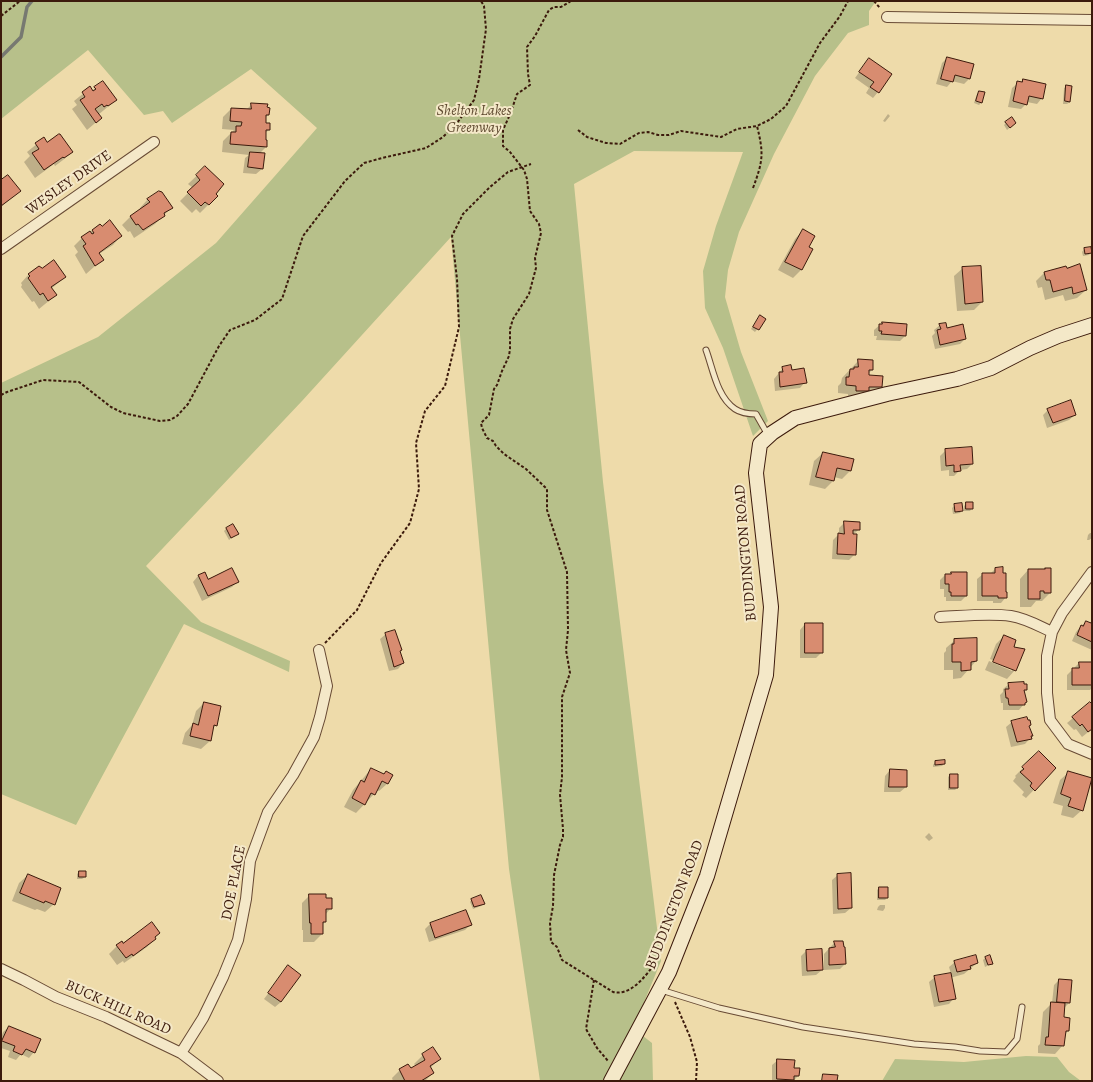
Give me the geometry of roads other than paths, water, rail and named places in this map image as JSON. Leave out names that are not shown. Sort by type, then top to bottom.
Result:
[{"type":"street","points":[[887,17],[1092,20]]},
{"type":"street","name":"WESLEY DRIVE","points":[[1,249],[154,142]]},
{"type":"street","name":"BUDDINGTON ROAD","points":[[611,1081],[666,991],[680,944],[707,876],[766,674],[771,607],[756,474],[760,444],[768,436],[795,418],[887,394],[957,379],[991,368],[1030,348],[1058,336],[1092,325]]},
{"type":"street","points":[[1092,572],[1062,613],[1052,632],[1047,656],[1047,693],[1050,720],[1068,744],[1092,754]]},
{"type":"street","points":[[940,617],[990,615],[1012,616],[1036,624],[1052,632]]},
{"type":"street","name":"DOE PLACE","points":[[181,1053],[203,1018],[223,977],[238,940],[246,899],[250,861],[268,812],[293,775],[314,737],[327,686],[318,650]]},
{"type":"street","name":"BUCK HILL ROAD","points":[[1,969],[56,997],[106,1018],[181,1053],[218,1081]]},
{"type":"lane","points":[[706,350],[720,391],[727,402],[736,410],[748,414],[756,414],[768,436]]},
{"type":"lane","points":[[666,991],[719,1008],[803,1027],[914,1044],[993,1052],[1006,1052],[1017,1039],[1022,1007]]},
{"type":"waterway","points":[[1,57],[21,37],[27,7],[32,1]]},
{"type":"park label","name":"Shelton Lakes Greenway","points":[[474,120]]}]
